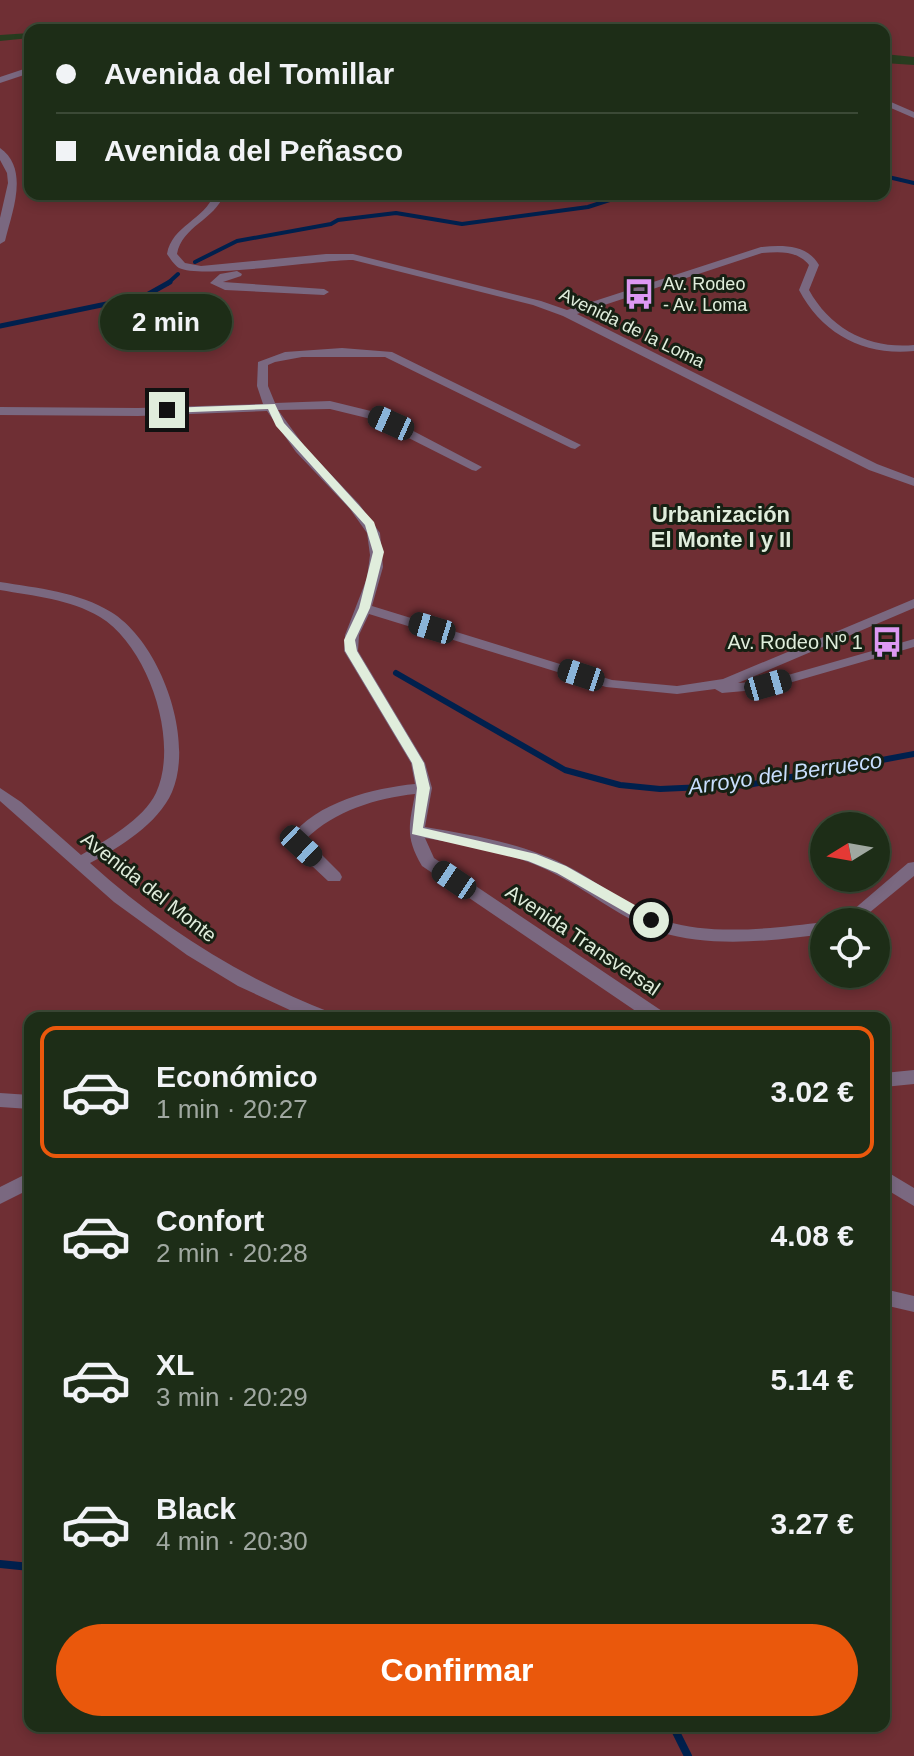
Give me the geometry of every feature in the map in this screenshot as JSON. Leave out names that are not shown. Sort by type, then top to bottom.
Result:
[{"type":"street","points":[[0,80],[24,72]]},
{"type":"street","points":[[890,105],[914,115]]},
{"type":"street","points":[[0,151],[12,173],[13,183],[0,241]]},
{"type":"street","name":"Avenida de la Loma","points":[[217,200],[174,242],[172,254],[187,268],[353,257],[537,303],[567,314],[873,467],[914,482]]},
{"type":"street","points":[[567,314],[752,252],[786,248],[810,258],[814,265],[804,290],[810,304],[841,333],[890,350],[914,348]]},
{"type":"street","name":"Avenida de la Loma","points":[[270,262],[264,270],[224,276],[215,283],[225,287],[324,292]]},
{"type":"street","points":[[575,445],[388,354],[368,351],[269,358],[262,364],[261,374],[279,424],[370,525],[379,552],[364,608],[349,640],[351,651],[418,763],[424,788],[416,831],[531,857],[562,870],[636,914],[666,927],[722,932],[810,929]]},
{"type":"street","points":[[0,411],[138,412],[330,405],[375,416],[476,467]]},
{"type":"street","points":[[0,586],[91,607],[116,621],[135,641],[160,690],[168,717],[169,772],[163,793],[149,812],[116,840],[80,862]]},
{"type":"street","points":[[703,689],[755,671],[914,603]]},
{"type":"street","points":[[364,608],[611,684],[653,690],[732,690],[790,679],[914,643]]},
{"type":"street","points":[[755,671],[775,680],[790,679]]},
{"type":"street","points":[[334,877],[301,846],[298,838],[306,828],[345,807],[401,789],[424,788]]},
{"type":"street","name":"Avenida del Monte","points":[[0,793],[188,949],[245,983],[312,1012]]},
{"type":"street","name":"Avenida Transversal","points":[[416,831],[419,846],[428,862],[650,1012]]},
{"type":"street","points":[[864,908],[914,867]]},
{"type":"street","points":[[890,1079],[914,1077]]},
{"type":"street","points":[[0,1100],[24,1102]]},
{"type":"street","points":[[890,1182],[914,1198]]},
{"type":"street","points":[[0,1196],[24,1183]]},
{"type":"street","points":[[890,1298],[914,1304]]},
{"type":"shaded area","points":[[0,0],[914,0],[914,57],[890,55],[890,24],[24,24],[24,33],[0,35]]},
{"type":"shaded area","points":[[24,39],[24,200],[890,200],[890,63],[914,65],[914,1756],[0,1756],[0,41]]},
{"type":"waterway","points":[[890,177],[914,183]]},
{"type":"waterway","points":[[195,262],[237,241],[331,224],[338,220],[396,213],[462,224],[588,207],[610,200]]},
{"type":"waterway","points":[[168,283],[178,274]]},
{"type":"waterway","points":[[0,326],[145,296],[168,283]]},
{"type":"waterway","name":"Arroyo del Berrueco","points":[[396,673],[565,770],[620,785],[660,789],[748,785],[914,754]]},
{"type":"waterway","points":[[0,1564],[24,1566]]},
{"type":"waterway","points":[[676,1732],[688,1756]]},
{"type":"place","name":"Av. Rodeo - Av. Loma","points":[[639,294]]},
{"type":"place","name":"Av. Rodeo Nº 1","points":[[887,642]]},
{"type":"district","name":"Urbanización El Monte I y II","points":[[721,526]]},
{"type":"route","points":[[167,410],[271,406],[279,424],[370,525],[379,552],[364,608],[349,640],[351,651],[418,763],[424,788],[416,831],[531,857],[562,870],[651,920]]}]
